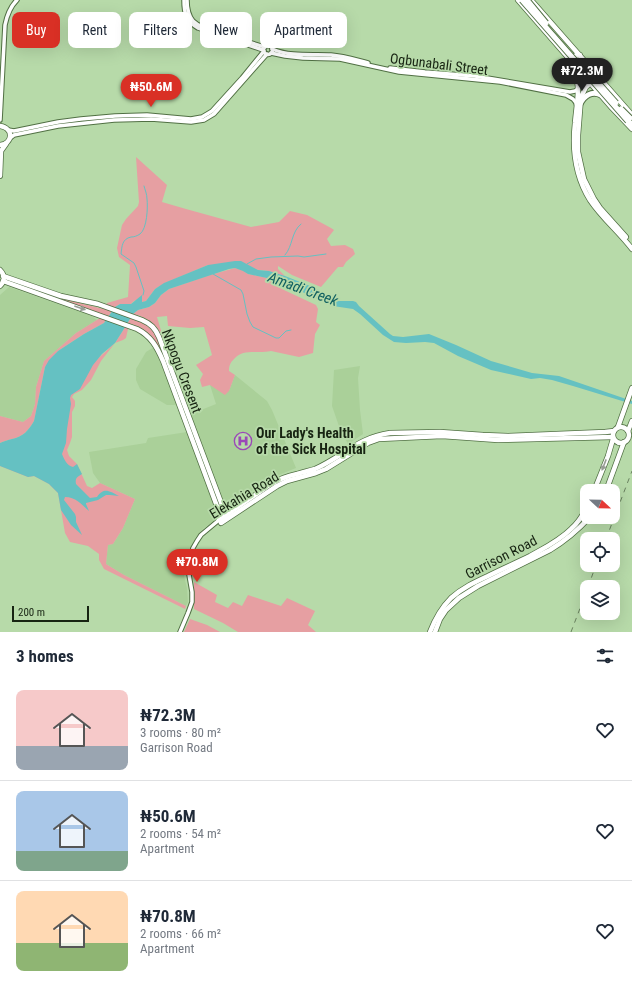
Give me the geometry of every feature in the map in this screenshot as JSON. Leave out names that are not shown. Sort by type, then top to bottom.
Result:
[{"type":"highway","points":[[522,0],[631,120]]},
{"type":"highway","points":[[527,0],[631,120]]},
{"type":"highway","points":[[579,104],[588,94],[595,92],[601,95]]},
{"type":"main road","points":[[518,0],[614,111],[632,129]]},
{"type":"main road","points":[[531,0],[598,76],[631,120]]},
{"type":"main road","points":[[580,55],[574,56],[572,62],[576,77],[578,89],[577,98],[579,104],[577,144],[584,179],[588,189],[600,208],[632,245]]},
{"type":"main road","points":[[598,76],[586,87],[579,104],[573,145],[576,165],[580,179],[595,207],[632,249]]},
{"type":"main road","points":[[0,176],[1,151],[10,138],[10,134],[4,128]]},
{"type":"main road","points":[[0,145],[6,144]]},
{"type":"main road","points":[[0,270],[3,278],[0,286]]},
{"type":"main road","name":"Nkpogu Cresent","points":[[3,278],[61,296],[104,306],[142,320],[151,325],[159,337],[220,507],[220,521]]},
{"type":"main road","name":"Nkpogu Cresent","points":[[3,278],[137,329],[146,334],[158,349],[224,515]]},
{"type":"main road","points":[[597,484],[608,456],[614,431],[618,427],[632,388]]},
{"type":"main road","points":[[609,484],[628,441],[632,421]]},
{"type":"main road","points":[[618,427],[624,427],[630,434]]},
{"type":"main road","name":"Elekahia Road","points":[[220,521],[224,515],[231,510],[286,476],[313,470],[367,439],[384,434],[440,432],[508,436],[614,431]]},
{"type":"main road","name":"Elekahia Road","points":[[220,521],[277,486],[287,481],[326,469],[368,443],[379,439],[442,436],[498,440],[613,438]]},
{"type":"main road","points":[[613,438],[618,442],[628,441]]},
{"type":"main road","points":[[220,507],[231,510]]},
{"type":"main road","points":[[224,515],[230,516]]},
{"type":"main road","name":"Garrison Road","points":[[430,632],[440,612],[461,590],[555,542],[572,528],[580,518]]},
{"type":"main road","name":"Garrison Road","points":[[435,632],[443,614],[455,600],[473,589],[554,547],[573,534],[583,524]]},
{"type":"street","points":[[17,0],[9,10],[5,25],[0,119],[4,128],[14,131],[58,124]]},
{"type":"street","name":"Ogbunabali Street","points":[[184,0],[185,12],[192,25],[208,32],[267,51],[286,56],[303,58],[340,59],[399,72],[500,82],[566,95],[579,104]]},
{"type":"street","name":"Ogbunabali Street","points":[[187,0],[190,16],[197,24],[267,51],[342,56],[391,68],[475,76],[570,92]]},
{"type":"street","points":[[10,138],[14,135],[81,119],[147,115],[191,118],[202,117],[212,111],[267,51]]},
{"type":"street","points":[[570,92],[578,89]]},
{"type":"street","points":[[570,92],[577,98]]},
{"type":"street","name":"Elekahia Road","points":[[180,632],[192,602],[188,564],[193,548],[201,535],[220,521]]},
{"type":"shaded area","points":[[136,157],[167,185],[162,202],[251,227],[279,222],[290,211],[307,215],[334,230],[327,239],[331,246],[345,245],[353,249],[355,254],[343,267],[338,267],[321,287],[292,275],[278,266],[278,269],[285,276],[269,271],[208,265],[165,283],[155,289],[146,301],[142,302],[142,298],[131,304],[120,304],[115,307],[104,323],[58,351],[45,367],[34,421],[28,430],[22,435],[0,443],[0,416],[23,422],[31,416],[35,404],[36,387],[44,361],[76,333],[100,318],[102,314],[6,281],[6,278],[58,298],[104,309],[107,303],[128,297],[130,265],[119,257],[117,248],[122,225],[138,206],[139,202]]},
{"type":"shaded area","points":[[235,268],[248,274],[282,282],[269,283],[316,305],[318,309],[316,322],[320,325],[315,334],[313,353],[299,357],[271,351],[246,352],[234,359],[230,365],[229,371],[235,375],[229,391],[225,395],[210,385],[202,387],[200,380],[203,374],[196,365],[212,355],[204,327],[190,328],[168,326],[167,316],[157,317],[165,344],[156,326],[138,315],[134,320],[145,323],[150,327],[156,335],[165,360],[156,342],[149,334],[132,324],[128,329],[126,338],[115,343],[133,314],[138,310],[149,307],[155,303],[161,295],[169,289]]},
{"type":"shaded area","points":[[9,287],[92,316],[97,320],[76,333],[44,361],[36,387],[35,404],[31,416],[23,422],[0,416],[0,295]]},
{"type":"shaded area","points":[[115,343],[101,361],[91,380],[82,390],[74,394],[72,397],[75,401],[75,406],[72,412],[72,437],[67,450],[69,456],[77,464],[87,486],[92,488],[100,483],[135,499],[123,528],[113,544],[108,545],[106,564],[124,575],[186,606],[185,609],[104,569],[99,560],[99,554],[88,546],[70,542],[65,533],[58,493],[49,484],[34,476],[28,477],[0,466],[58,461],[68,397],[81,374]]},
{"type":"shaded area","points":[[154,347],[177,405],[167,405],[140,389],[136,380],[136,369],[146,352]]},
{"type":"shaded area","points":[[360,366],[358,378],[363,434],[348,444],[340,429],[332,406],[334,370]]},
{"type":"shaded area","name":"Our Lady's Health of the Sick Hospital","points":[[235,375],[267,401],[296,468],[269,479],[226,507],[191,414],[216,404],[210,385],[229,391]]},
{"type":"shaded area","points":[[187,432],[217,514],[217,519],[204,528],[195,538],[184,565],[183,572],[187,588],[188,602],[186,606],[124,575],[106,564],[108,545],[113,544],[123,528],[135,499],[100,483],[93,473],[89,452],[146,443],[148,438]]},
{"type":"shaded area","points":[[194,582],[217,595],[215,602],[228,608],[233,602],[242,606],[248,595],[281,606],[287,598],[315,611],[308,625],[316,632],[238,632],[194,609]]},
{"type":"shaded area","points":[[190,619],[207,625],[220,632],[184,632]]},
{"type":"water","name":"Amadi Creek","points":[[241,261],[258,270],[269,271],[285,276],[315,288],[338,301],[356,302],[393,336],[403,337],[429,334],[491,361],[532,373],[559,376],[632,401],[632,404],[552,380],[540,378],[531,379],[491,370],[458,356],[434,343],[394,342],[383,335],[353,309],[333,306],[276,280],[248,274],[235,268],[229,269],[169,289],[161,295],[155,303],[149,307],[138,310],[133,314],[115,343],[102,354],[93,365],[80,389],[71,395],[66,443],[62,454],[67,464],[73,467],[77,464],[82,474],[77,478],[76,484],[90,498],[97,497],[104,491],[109,491],[119,496],[106,495],[98,500],[86,503],[89,511],[76,500],[65,497],[64,500],[75,514],[76,522],[82,535],[71,525],[61,510],[58,493],[49,484],[34,476],[28,477],[0,466],[0,443],[22,435],[28,430],[34,421],[45,367],[49,360],[58,351],[104,323],[115,307],[120,304],[131,304],[142,295],[142,302],[146,301],[155,289],[164,283],[208,265]]},
{"type":"waterway","points":[[143,295],[144,291],[134,263],[121,254],[124,241],[140,234],[144,228],[147,207],[147,195],[144,186]]},
{"type":"waterway","points":[[285,255],[288,251],[295,231],[301,224]]},
{"type":"waterway","points":[[247,264],[256,259],[271,257],[304,257],[326,254]]},
{"type":"waterway","points":[[213,274],[241,290],[247,314],[253,327],[276,338],[279,338],[286,331],[291,330]]},
{"type":"railway","points":[[609,532],[632,471]]},
{"type":"railway","points":[[591,580],[593,572]]},
{"type":"railway","points":[[571,632],[580,608]]},
{"type":"place","name":"Our Lady's Health of the Sick Hospital","points":[[243,441]]}]
